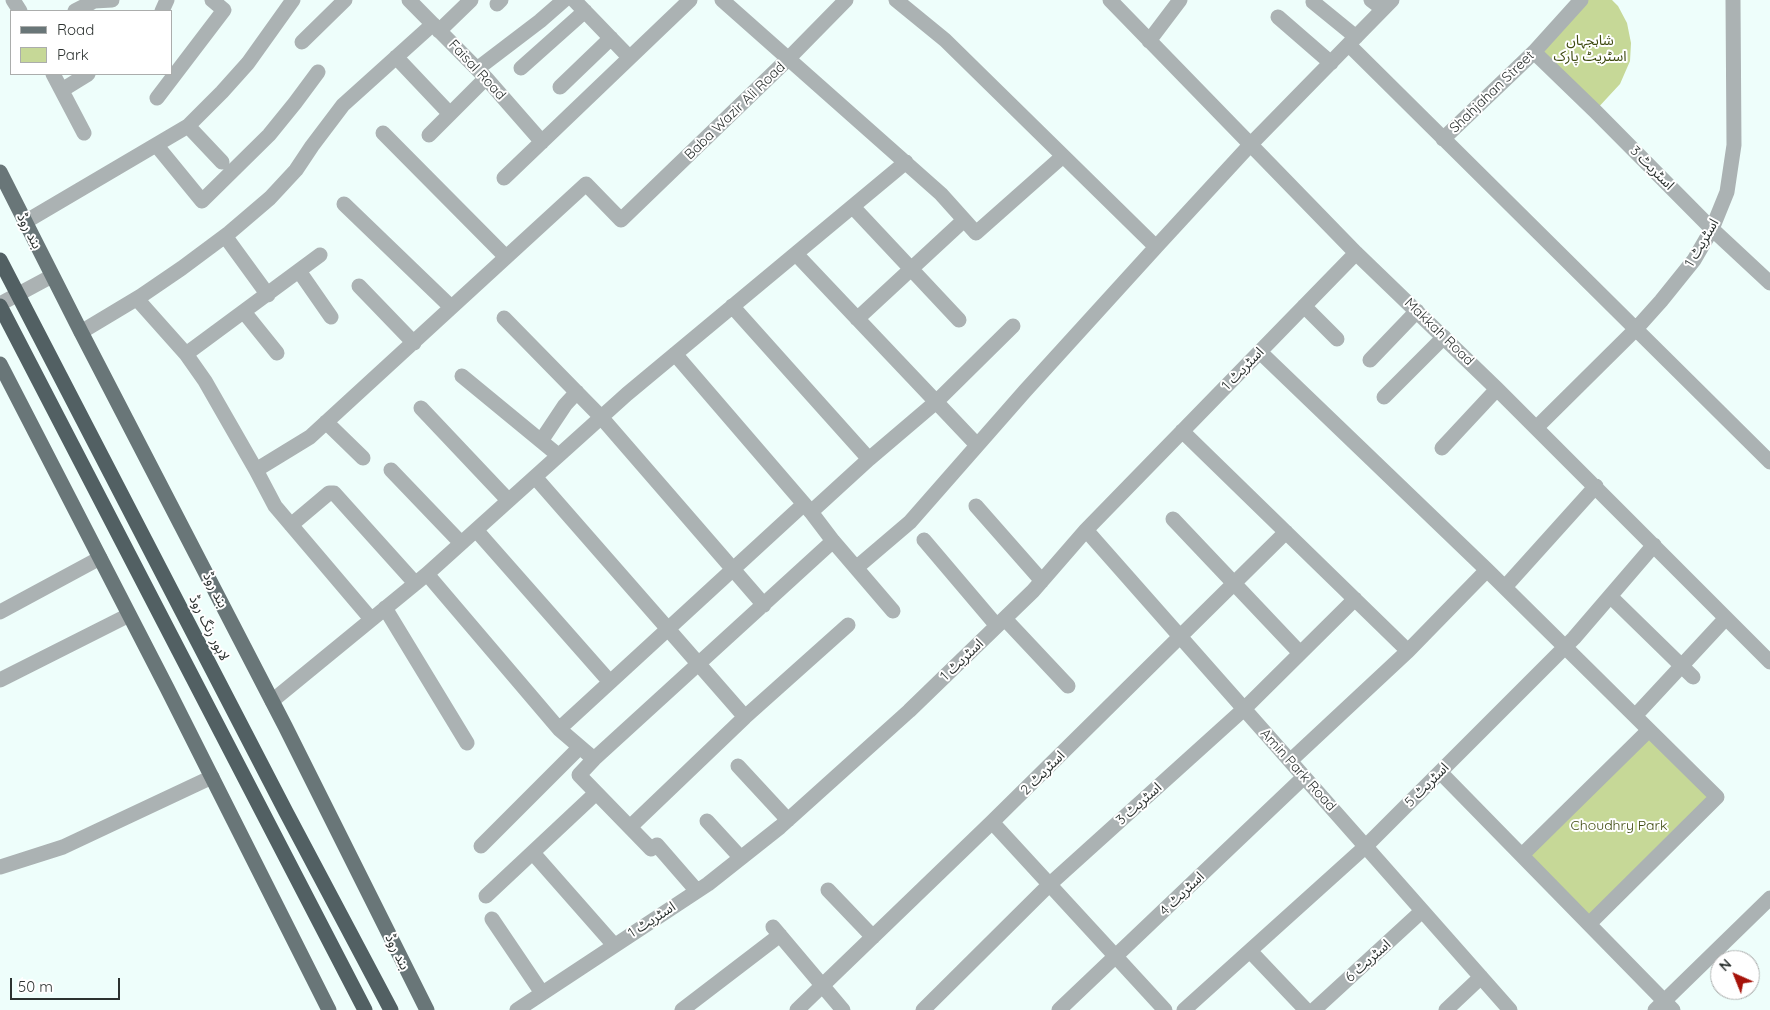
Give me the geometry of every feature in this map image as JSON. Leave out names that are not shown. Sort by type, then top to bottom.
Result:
[{"type":"highway","name":"لاہور رنگ روڈ","points":[[0,260],[286,812],[391,1010]]},
{"type":"highway","points":[[0,305],[365,1010]]},
{"type":"main road","name":"بند روڈ","points":[[0,172],[272,701],[427,1010]]},
{"type":"main road","points":[[0,364],[329,1010]]},
{"type":"street","points":[[77,10],[94,1],[112,0]]},
{"type":"street","points":[[157,98],[224,10],[212,0]]},
{"type":"street","points":[[25,222],[157,146],[188,126],[248,63],[293,0]]},
{"type":"street","points":[[302,42],[345,0]]},
{"type":"street","name":"Faisal Road","points":[[409,0],[482,74],[542,142]]},
{"type":"street","points":[[81,332],[137,298],[225,236],[270,198],[296,170],[343,105],[396,58],[471,0]]},
{"type":"street","points":[[429,135],[450,114],[482,74],[564,0]]},
{"type":"street","points":[[574,0],[629,57]]},
{"type":"street","points":[[504,178],[690,0]]},
{"type":"street","points":[[722,0],[941,194],[976,233],[1063,156]]},
{"type":"street","name":"Baba Wazir Ali Road","points":[[506,257],[586,184],[621,220],[789,58],[846,0]]},
{"type":"street","points":[[896,0],[945,40],[1156,247]]},
{"type":"street","name":"Makkah Road","points":[[1110,0],[1356,253],[1596,486],[1770,662]]},
{"type":"street","points":[[1149,41],[1180,0]]},
{"type":"street","points":[[856,568],[910,522],[977,445],[1250,145],[1388,5],[1371,0]]},
{"type":"street","name":"Shahjahan Street","points":[[1443,139],[1534,52],[1581,0]]},
{"type":"street","name":"اسٹریٹ 1","points":[[1536,428],[1636,330],[1661,302],[1694,260],[1712,229],[1727,192],[1734,145],[1733,0]]},
{"type":"street","points":[[1313,2],[1353,41],[1443,139],[1770,462]]},
{"type":"street","points":[[521,68],[585,11]]},
{"type":"street","points":[[1278,17],[1331,63]]},
{"type":"street","points":[[560,87],[611,38]]},
{"type":"street","name":"اسٹریٹ 3","points":[[1534,52],[1712,229],[1770,282]]},
{"type":"street","points":[[396,58],[450,114]]},
{"type":"street","points":[[157,146],[202,201],[269,135],[318,72]]},
{"type":"street","points":[[54,75],[84,133]]},
{"type":"street","points":[[62,90],[86,75]]},
{"type":"street","points":[[188,126],[222,162]]},
{"type":"street","points":[[256,470],[310,437],[506,257],[383,133]]},
{"type":"street","points":[[272,701],[421,578],[601,417],[675,354],[906,162]]},
{"type":"street","points":[[344,204],[451,307]]},
{"type":"street","points":[[853,206],[959,320]]},
{"type":"street","points":[[857,319],[964,220]]},
{"type":"street","points":[[225,236],[268,295]]},
{"type":"street","name":"اسٹریٹ 1","points":[[517,1010],[697,891],[741,858],[788,820],[909,711],[1042,581],[1086,530],[1356,253]]},
{"type":"street","points":[[796,254],[977,445]]},
{"type":"street","points":[[186,354],[320,255]]},
{"type":"street","points":[[299,270],[331,317]]},
{"type":"street","points":[[0,305],[52,276]]},
{"type":"street","points":[[359,286],[414,343]]},
{"type":"street","points":[[137,298],[186,354],[204,381],[275,506],[371,619]]},
{"type":"street","points":[[732,306],[869,459]]},
{"type":"street","points":[[1304,306],[1337,339]]},
{"type":"street","points":[[1370,360],[1417,311]]},
{"type":"street","points":[[244,312],[276,353]]},
{"type":"street","points":[[504,318],[601,417],[764,604]]},
{"type":"street","points":[[559,729],[733,569],[936,402],[1013,326]]},
{"type":"street","points":[[1384,397],[1444,337]]},
{"type":"street","points":[[1260,352],[1505,587],[1717,798],[1589,924]]},
{"type":"street","points":[[675,354],[808,508],[833,541],[893,611]]},
{"type":"street","points":[[462,376],[558,455]]},
{"type":"street","points":[[1442,448],[1497,389]]},
{"type":"street","points":[[541,441],[565,405],[577,392]]},
{"type":"street","points":[[421,408],[508,500]]},
{"type":"street","points":[[326,422],[363,458]]},
{"type":"street","points":[[1182,431],[1408,651]]},
{"type":"street","points":[[391,470],[461,543]]},
{"type":"street","points":[[534,477],[745,717]]},
{"type":"street","points":[[1505,587],[1596,486]]},
{"type":"street","points":[[291,525],[329,493],[334,493],[421,578],[559,729],[594,759]]},
{"type":"street","points":[[976,506],[1042,581]]},
{"type":"street","points":[[1173,519],[1235,582],[1300,653]]},
{"type":"street","points":[[476,530],[610,682]]},
{"type":"street","name":"Amin Park Road","points":[[1086,530],[1510,1010]]},
{"type":"street","name":"اسٹریٹ 2","points":[[796,1010],[992,822],[1286,532]]},
{"type":"street","points":[[924,540],[1001,622],[1068,686]]},
{"type":"street","points":[[697,891],[656,844],[651,849],[579,776],[594,759],[833,541]]},
{"type":"street","name":"اسٹریٹ 5","points":[[1184,1010],[1365,846],[1440,772],[1565,647],[1654,545]]},
{"type":"street","points":[[0,612],[100,558]]},
{"type":"street","points":[[1290,761],[1408,651],[1487,570]]},
{"type":"street","points":[[1610,596],[1692,677]]},
{"type":"street","name":"اسٹریٹ 3","points":[[923,1010],[1050,884],[1244,709],[1355,599]]},
{"type":"street","points":[[385,608],[466,743]]},
{"type":"street","points":[[0,680],[129,615]]},
{"type":"street","points":[[1635,716],[1726,618]]},
{"type":"street","points":[[630,827],[745,717],[848,624]]},
{"type":"street","points":[[1522,855],[1648,730]]},
{"type":"street","points":[[481,846],[580,747]]},
{"type":"street","points":[[738,766],[788,820]]},
{"type":"street","points":[[1440,772],[1589,924],[1664,1007],[1770,898]]},
{"type":"street","points":[[0,867],[63,847],[212,777]]},
{"type":"street","name":"اسٹریٹ 4","points":[[1059,1010],[1304,777]]},
{"type":"street","points":[[486,896],[596,793]]},
{"type":"street","points":[[707,822],[741,858]]},
{"type":"street","points":[[992,822],[1165,1010]]},
{"type":"street","points":[[533,853],[614,945]]},
{"type":"street","points":[[828,890],[874,937]]},
{"type":"street","name":"اسٹریٹ 6","points":[[1314,1010],[1422,911]]},
{"type":"street","points":[[492,918],[542,993]]},
{"type":"street","points":[[682,1010],[777,931],[843,1010]]},
{"type":"street","points":[[1250,951],[1306,1010]]},
{"type":"street","points":[[1446,1010],[1481,977]]},
{"type":"green space","name":"شاہجہاں اسٹریٹ پارک","points":[[1581,0],[1612,0],[1618,6],[1627,23],[1631,43],[1630,61],[1620,84],[1595,111],[1534,52]]},
{"type":"green space","name":"Choudhry Park","points":[[1649,730],[1717,797],[1589,924],[1522,855]]}]
